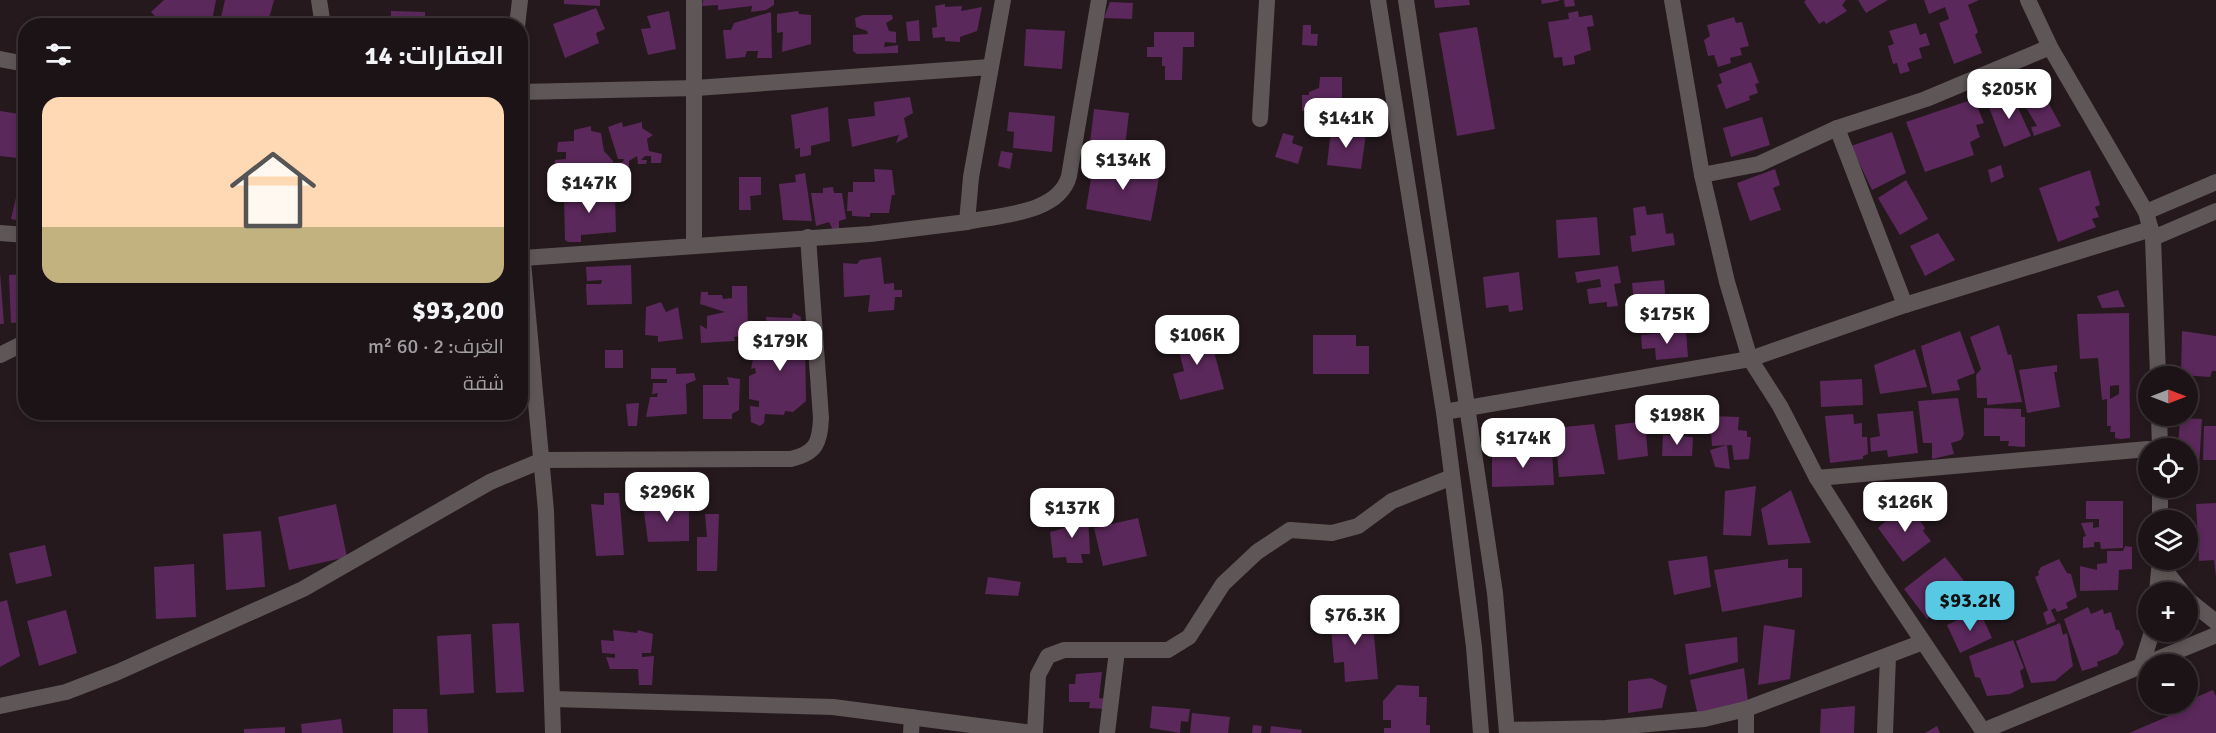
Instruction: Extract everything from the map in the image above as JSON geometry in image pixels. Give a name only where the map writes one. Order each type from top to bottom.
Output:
[{"type":"street","points":[[319,0],[322,18]]},
{"type":"street","points":[[518,18],[520,0]]},
{"type":"street","points":[[694,0],[696,88],[694,245]]},
{"type":"street","points":[[967,222],[971,177],[1003,0]]},
{"type":"street","points":[[528,258],[870,234],[967,222],[1038,207],[1063,192],[1069,176],[1099,0]]},
{"type":"street","points":[[1260,119],[1267,0]]},
{"type":"street","points":[[1378,0],[1444,412],[1474,647],[1481,733]]},
{"type":"street","points":[[1406,0],[1495,593],[1507,731],[1664,724],[1704,719],[1746,709],[1923,642]]},
{"type":"street","points":[[1672,0],[1702,175],[1727,282],[1750,359],[1780,406],[1817,478],[1984,732],[2138,668]]},
{"type":"street","points":[[2028,0],[2050,47],[2146,212],[2152,233],[2158,366]]},
{"type":"street","points":[[1702,175],[1759,164],[1837,128],[1926,99],[2050,47]]},
{"type":"street","points":[[0,59],[18,62]]},
{"type":"street","points":[[528,92],[696,88],[990,67]]},
{"type":"street","points":[[1837,128],[1905,305]]},
{"type":"street","points":[[2146,212],[2216,182]]},
{"type":"street","points":[[1444,412],[1750,359],[1905,305],[2152,233],[2216,211]]},
{"type":"street","points":[[0,233],[18,234]]},
{"type":"street","points":[[0,706],[66,692],[118,672],[303,589],[490,482],[543,460],[791,459],[808,455],[815,446],[820,432],[821,418],[808,237]]},
{"type":"street","points":[[528,308],[543,460],[554,699],[553,733]]},
{"type":"street","points":[[0,355],[18,346]]},
{"type":"street","points":[[1817,478],[2138,449]]},
{"type":"street","points":[[554,699],[736,702],[833,707],[911,725],[1033,733],[1038,675],[1048,656],[1064,650],[1168,650],[1189,637],[1223,584],[1257,552],[1290,530],[1332,533],[1358,526],[1392,501],[1452,477]]},
{"type":"street","points":[[2198,608],[2216,622]]},
{"type":"street","points":[[2171,654],[2216,635]]},
{"type":"street","points":[[1107,733],[1117,651]]},
{"type":"street","points":[[1885,733],[1888,657]]},
{"type":"street","points":[[1746,709],[1746,733]]},
{"type":"building","points":[[164,0],[216,0],[213,18],[157,18],[151,12]]},
{"type":"building","points":[[225,0],[274,0],[269,18],[221,18]]},
{"type":"building","points":[[564,0],[600,0],[600,6],[564,4]]},
{"type":"building","points":[[703,0],[774,0],[774,5],[766,10],[751,12],[752,6],[718,10],[718,5],[702,6]]},
{"type":"building","points":[[1434,0],[1469,0],[1470,5],[1435,8]]},
{"type":"building","points":[[1541,0],[1559,0],[1559,1],[1542,4]]},
{"type":"building","points":[[1564,0],[1574,0],[1575,6],[1565,7]]},
{"type":"building","points":[[1806,0],[1846,0],[1842,5],[1847,11],[1826,24],[1824,21],[1819,24],[1804,2]]},
{"type":"building","points":[[1858,0],[1888,0],[1866,13]]},
{"type":"building","points":[[1924,0],[1979,0],[1968,5],[1978,32],[1975,35],[1982,53],[1954,64],[1939,23],[1949,19],[1945,7],[1929,14]]},
{"type":"building","points":[[1110,2],[1133,3],[1132,19],[1104,18]]},
{"type":"building","points":[[945,4],[945,7],[962,6],[961,11],[982,7],[977,31],[960,37],[960,42],[945,41],[945,37],[933,38],[932,28],[937,27],[935,6]]},
{"type":"building","points":[[596,8],[605,29],[596,33],[599,43],[565,58],[553,24]]},
{"type":"building","points":[[391,11],[425,12],[425,18],[391,18]]},
{"type":"building","points":[[669,11],[676,49],[648,55],[641,29],[651,28],[647,16]]},
{"type":"building","points":[[798,11],[799,14],[811,15],[811,44],[782,52],[783,32],[777,33],[777,14]]},
{"type":"building","points":[[1578,11],[1579,17],[1592,15],[1594,26],[1587,27],[1591,50],[1574,56],[1575,64],[1563,66],[1562,57],[1554,58],[1548,22],[1569,19],[1568,13]]},
{"type":"building","points":[[771,12],[772,58],[757,58],[758,51],[747,51],[745,57],[726,59],[723,30],[731,30],[734,23]]},
{"type":"building","points":[[863,15],[892,15],[893,19],[886,23],[889,31],[896,32],[896,43],[885,42],[884,47],[898,45],[898,53],[857,54],[853,51],[853,35],[868,34],[867,31],[856,27],[855,18]]},
{"type":"building","points":[[1734,17],[1736,23],[1742,22],[1749,46],[1740,48],[1742,55],[1730,58],[1731,63],[1718,67],[1714,55],[1708,56],[1704,40],[1710,36],[1707,25]]},
{"type":"building","points":[[919,20],[920,41],[908,41],[906,22]]},
{"type":"building","points":[[1916,23],[1920,35],[1926,33],[1930,45],[1919,48],[1922,58],[1907,63],[1910,71],[1900,74],[1897,63],[1893,64],[1888,46],[1894,44],[1889,31]]},
{"type":"building","points":[[1303,25],[1311,25],[1311,34],[1318,34],[1317,46],[1302,45]]},
{"type":"building","points":[[1477,27],[1495,129],[1457,136],[1439,33]]},
{"type":"building","points":[[1026,29],[1065,31],[1062,69],[1024,66]]},
{"type":"building","points":[[1154,32],[1194,32],[1194,47],[1183,47],[1182,80],[1165,80],[1165,66],[1162,66],[1162,57],[1147,57],[1147,47],[1154,47]]},
{"type":"building","points":[[1751,62],[1759,83],[1755,84],[1758,93],[1749,96],[1750,100],[1726,109],[1717,85],[1722,83],[1719,74]]},
{"type":"building","points":[[1320,77],[1342,77],[1342,111],[1302,111],[1302,95],[1309,95],[1309,92],[1319,88]]},
{"type":"building","points":[[2033,84],[2036,92],[2042,91],[2061,126],[2034,136],[2031,127],[2037,126],[2021,99],[2025,97],[2021,88]]},
{"type":"building","points":[[2012,95],[2031,136],[2004,147],[1987,102]]},
{"type":"building","points":[[910,97],[913,113],[904,118],[908,137],[896,143],[899,135],[852,147],[848,119],[875,116],[874,102]]},
{"type":"building","points":[[1974,99],[1984,123],[1976,125],[1980,137],[1970,142],[1974,155],[1925,172],[1906,122]]},
{"type":"building","points":[[828,107],[830,141],[811,146],[811,155],[800,157],[800,148],[795,149],[791,115]]},
{"type":"building","points":[[1094,109],[1129,113],[1125,146],[1090,143]]},
{"type":"building","points":[[0,111],[18,114],[18,158],[0,156]]},
{"type":"building","points":[[1009,112],[1055,116],[1052,152],[1013,148],[1014,132],[1007,131]]},
{"type":"building","points":[[1762,117],[1770,145],[1731,157],[1723,128]]},
{"type":"building","points":[[622,122],[623,127],[642,122],[642,128],[653,135],[647,139],[649,151],[662,154],[661,163],[651,163],[651,156],[645,156],[641,160],[647,160],[646,164],[638,164],[637,156],[629,161],[629,172],[617,171],[617,163],[623,162],[624,159],[618,159],[608,127]]},
{"type":"building","points":[[591,126],[591,131],[601,133],[604,151],[613,161],[614,169],[554,175],[555,160],[566,159],[566,152],[557,152],[558,142],[574,141],[574,130]]},
{"type":"building","points":[[1331,130],[1366,134],[1361,169],[1327,165]]},
{"type":"building","points":[[1892,132],[1906,173],[1872,190],[1851,146]]},
{"type":"building","points":[[1283,133],[1294,136],[1292,143],[1303,147],[1298,164],[1275,157]]},
{"type":"building","points":[[1001,151],[1013,153],[1010,169],[998,166]]},
{"type":"building","points":[[1094,160],[1160,173],[1151,221],[1086,209]]},
{"type":"building","points":[[2001,165],[2004,177],[1991,183],[1988,170]]},
{"type":"building","points":[[874,169],[892,170],[895,195],[892,195],[889,213],[870,213],[870,217],[852,216],[852,211],[847,211],[848,192],[853,192],[853,182],[875,182]]},
{"type":"building","points":[[1775,169],[1780,185],[1773,188],[1781,210],[1750,221],[1737,183]]},
{"type":"building","points":[[2090,170],[2100,205],[2095,207],[2099,217],[2092,219],[2096,227],[2058,242],[2039,188]]},
{"type":"building","points":[[805,173],[812,221],[783,220],[779,184],[796,182],[795,175]]},
{"type":"building","points":[[739,177],[761,177],[761,195],[750,196],[751,210],[739,210]]},
{"type":"building","points":[[1906,180],[1928,219],[1900,235],[1878,198]]},
{"type":"building","points":[[586,187],[597,187],[596,195],[615,194],[616,232],[581,235],[581,242],[568,242],[565,240],[564,199],[578,198],[579,194],[566,195],[566,191],[583,191]]},
{"type":"building","points":[[833,187],[834,193],[842,193],[846,219],[839,221],[839,229],[833,230],[829,222],[816,226],[811,193],[823,193],[823,188]]},
{"type":"building","points":[[18,189],[18,220],[11,219]]},
{"type":"building","points":[[1645,206],[1647,215],[1663,213],[1666,234],[1673,233],[1675,245],[1632,252],[1630,236],[1636,235],[1633,208]]},
{"type":"building","points":[[1597,217],[1600,255],[1558,258],[1556,220]]},
{"type":"building","points":[[1938,233],[1955,260],[1925,276],[1910,246]]},
{"type":"building","points":[[881,257],[884,284],[894,283],[894,290],[902,290],[902,297],[895,297],[894,310],[868,312],[870,295],[844,297],[843,263],[857,264],[860,260]]},
{"type":"building","points":[[631,265],[632,304],[587,305],[586,284],[601,284],[602,280],[587,281],[586,267]]},
{"type":"building","points":[[1618,266],[1621,283],[1614,284],[1618,306],[1607,307],[1607,302],[1589,304],[1587,289],[1601,287],[1600,279],[1577,283],[1575,272]]},
{"type":"building","points":[[0,272],[4,324],[0,324]]},
{"type":"building","points":[[1519,272],[1523,310],[1509,312],[1508,305],[1486,308],[1483,277]]},
{"type":"building","points":[[18,274],[18,323],[11,323],[9,275]]},
{"type":"building","points":[[1664,280],[1668,325],[1654,326],[1653,320],[1636,322],[1632,283]]},
{"type":"building","points":[[732,286],[747,286],[748,335],[734,337],[735,341],[701,343],[700,325],[707,329],[707,316],[725,312],[700,304],[701,292],[708,292],[708,295],[722,295],[723,299],[732,298]]},
{"type":"building","points":[[2118,290],[2125,307],[2102,308],[2097,296]]},
{"type":"building","points":[[661,302],[666,312],[678,307],[683,339],[658,342],[658,336],[645,335],[646,307]]},
{"type":"building","points":[[793,313],[801,317],[800,337],[805,337],[806,401],[793,412],[785,411],[784,415],[765,414],[764,423],[760,426],[751,422],[750,406],[759,407],[759,401],[749,399],[749,376],[756,373],[755,368],[751,369],[753,359],[762,359],[764,352],[779,353],[779,357],[791,359],[791,349],[786,346],[772,348],[772,340],[768,340],[766,317],[792,318]]},
{"type":"building","points":[[2129,313],[2130,438],[2115,438],[2115,432],[2110,432],[2111,426],[2107,426],[2107,399],[2102,400],[2098,358],[2080,359],[2077,314]],"holes":[[[2119,385],[2119,394],[2110,399],[2110,386]]]},
{"type":"building","points":[[1999,325],[2008,355],[2011,354],[2022,402],[1987,405],[1987,398],[1977,398],[1976,375],[1981,369],[1970,337]]},
{"type":"building","points":[[1208,329],[1224,389],[1180,400],[1173,374],[1184,371],[1176,338]]},
{"type":"building","points":[[1686,331],[1688,357],[1656,360],[1655,348],[1642,349],[1641,335]]},
{"type":"building","points":[[1960,331],[1975,373],[1957,380],[1960,390],[1932,394],[1921,346]]},
{"type":"building","points":[[2182,331],[2216,336],[2216,371],[2212,371],[2210,377],[2198,376],[2198,366],[2181,366]]},
{"type":"building","points":[[1313,335],[1356,335],[1356,346],[1369,346],[1369,374],[1313,374]]},
{"type":"building","points":[[1915,349],[1927,387],[1880,394],[1874,365]]},
{"type":"building","points":[[605,350],[623,350],[623,368],[605,368]]},
{"type":"building","points":[[2057,365],[2057,372],[2054,372],[2060,407],[2027,413],[2019,370]]},
{"type":"building","points":[[651,368],[676,368],[676,374],[694,373],[696,380],[686,384],[687,414],[646,417],[650,397],[657,397],[658,393],[652,394],[653,383],[667,383],[667,379],[651,379]]},
{"type":"building","points":[[727,377],[740,379],[739,410],[732,414],[732,419],[703,419],[703,385],[729,385]]},
{"type":"building","points":[[1862,379],[1863,405],[1821,407],[1820,381]]},
{"type":"building","points":[[1958,398],[1964,434],[1961,440],[1951,443],[1954,454],[1932,459],[1932,443],[1923,443],[1918,401]]},
{"type":"building","points":[[639,403],[637,426],[628,426],[626,404]]},
{"type":"building","points":[[1984,408],[2021,409],[2021,417],[2025,417],[2025,447],[2008,446],[2009,441],[2000,441],[2000,436],[1984,436]]},
{"type":"building","points":[[1913,411],[1918,453],[1888,457],[1887,450],[1871,452],[1870,438],[1880,436],[1877,414]]},
{"type":"building","points":[[1853,414],[1854,424],[1862,423],[1862,437],[1867,437],[1868,454],[1863,456],[1863,459],[1830,463],[1825,416]]},
{"type":"building","points":[[1710,416],[1739,417],[1738,430],[1747,431],[1747,437],[1751,437],[1749,459],[1734,460],[1732,445],[1712,446]]},
{"type":"building","points":[[2198,419],[2202,419],[2199,467],[2198,438],[2179,438],[2179,426],[2198,426]]},
{"type":"building","points":[[1645,421],[1648,456],[1618,460],[1615,425]]},
{"type":"building","points":[[1594,424],[1605,474],[1559,477],[1555,428]]},
{"type":"building","points":[[2204,426],[2216,426],[2216,460],[2203,460]]},
{"type":"building","points":[[1663,435],[1693,437],[1692,456],[1662,456]]},
{"type":"building","points":[[1727,445],[1730,469],[1715,467],[1710,450]]},
{"type":"building","points":[[1552,450],[1554,485],[1492,487],[1492,452]]},
{"type":"building","points":[[1756,486],[1751,536],[1723,535],[1725,491]]},
{"type":"building","points":[[1791,490],[1811,543],[1768,545],[1761,509]]},
{"type":"building","points":[[604,493],[619,493],[624,555],[596,556],[591,504],[604,505]]},
{"type":"building","points":[[2086,501],[2123,501],[2123,548],[2101,549],[2100,542],[2094,542],[2094,547],[2083,548],[2083,537],[2086,536],[2081,523],[2093,522],[2093,528],[2099,527],[2099,519],[2086,519]]},
{"type":"building","points":[[2216,503],[2216,577],[2214,560],[2199,561],[2196,504]]},
{"type":"building","points":[[336,504],[347,557],[289,570],[278,517]]},
{"type":"building","points":[[689,504],[689,541],[648,542],[643,505]]},
{"type":"building","points":[[1905,504],[1914,518],[1917,516],[1925,528],[1923,531],[1931,541],[1903,562],[1878,528]]},
{"type":"building","points":[[705,514],[719,514],[717,571],[697,571],[697,537],[707,537]]},
{"type":"building","points":[[1069,514],[1070,517],[1088,515],[1090,554],[1081,554],[1083,563],[1067,563],[1066,557],[1053,558],[1050,532],[1064,528],[1059,516]]},
{"type":"building","points":[[1138,518],[1147,556],[1103,566],[1094,528]]},
{"type":"building","points":[[261,531],[265,587],[226,590],[223,534]]},
{"type":"building","points":[[45,545],[52,576],[16,584],[9,553]]},
{"type":"building","points":[[2125,546],[2132,547],[2132,569],[2119,570],[2118,590],[2080,591],[2080,566],[2097,570],[2097,564],[2107,563],[2107,551],[2123,551]]},
{"type":"building","points":[[1707,556],[1711,587],[1674,595],[1668,561]]},
{"type":"building","points":[[1945,557],[1968,586],[1927,619],[1904,589]]},
{"type":"building","points":[[1788,559],[1788,568],[1802,568],[1802,597],[1722,612],[1714,570]]},
{"type":"building","points":[[2059,559],[2067,573],[2071,574],[2077,597],[2066,603],[2068,608],[2057,612],[2055,608],[2051,610],[2056,621],[2047,625],[2043,613],[2048,610],[2035,577],[2039,575],[2041,567]]},
{"type":"building","points":[[194,564],[196,617],[156,619],[154,567]]},
{"type":"building","points":[[988,577],[1021,582],[1018,596],[985,594]]},
{"type":"building","points":[[7,600],[20,656],[0,667],[0,602]]},
{"type":"building","points":[[2088,607],[2091,614],[2103,609],[2104,614],[2111,612],[2116,630],[2119,630],[2124,644],[2117,654],[2097,662],[2098,666],[2082,671],[2064,619]]},
{"type":"building","points":[[66,610],[77,653],[39,666],[27,621]]},
{"type":"building","points":[[1979,610],[1992,638],[1960,653],[1947,625]]},
{"type":"building","points":[[1372,613],[1378,679],[1345,682],[1344,662],[1334,663],[1330,617]]},
{"type":"building","points":[[519,623],[524,692],[496,693],[492,624]]},
{"type":"building","points":[[2060,623],[2063,635],[2067,633],[2073,666],[2055,681],[2031,683],[2016,641]]},
{"type":"building","points":[[1764,625],[1795,630],[1790,679],[1758,685]]},
{"type":"building","points":[[613,630],[637,633],[638,630],[653,634],[651,653],[642,653],[642,657],[654,656],[652,685],[639,685],[638,669],[610,669],[606,657],[615,658],[615,654],[602,653],[601,640],[614,641]]},
{"type":"building","points":[[471,634],[474,693],[440,695],[437,636]]},
{"type":"building","points":[[1737,637],[1738,662],[1689,675],[1685,644]]},
{"type":"building","points":[[2013,640],[2024,668],[2020,671],[2024,687],[2010,694],[1987,696],[1980,678],[1975,677],[1969,656]]},
{"type":"building","points":[[1744,668],[1748,702],[1698,716],[1690,680]]},
{"type":"building","points":[[1102,672],[1099,698],[1107,699],[1106,709],[1089,708],[1090,702],[1069,702],[1069,684],[1075,684],[1076,674]]},
{"type":"building","points":[[1651,678],[1667,686],[1662,708],[1628,713],[1628,681]]},
{"type":"building","points":[[1397,685],[1419,686],[1419,697],[1427,697],[1426,725],[1430,725],[1430,733],[1384,733],[1384,728],[1391,728],[1391,720],[1383,720],[1383,701]]},
{"type":"building","points":[[2213,690],[2216,696],[2216,733],[2129,733],[2174,714],[2198,714],[2198,696]]},
{"type":"building","points":[[1152,706],[1190,709],[1188,722],[1181,721],[1180,733],[1150,728]]},
{"type":"building","points":[[1855,706],[1854,733],[1820,733],[1821,709]]},
{"type":"building","points":[[393,709],[427,709],[428,733],[393,733]]},
{"type":"building","points":[[1192,713],[1230,717],[1228,733],[1190,733]]},
{"type":"building","points":[[341,719],[343,733],[302,733],[301,724]]},
{"type":"building","points":[[1253,725],[1262,726],[1261,733],[1252,733]]},
{"type":"building","points":[[1271,726],[1302,730],[1301,733],[1270,733]]},
{"type":"building","points":[[1937,726],[1940,733],[1925,733]]},
{"type":"building","points":[[285,727],[285,733],[244,733],[244,729]]}]
